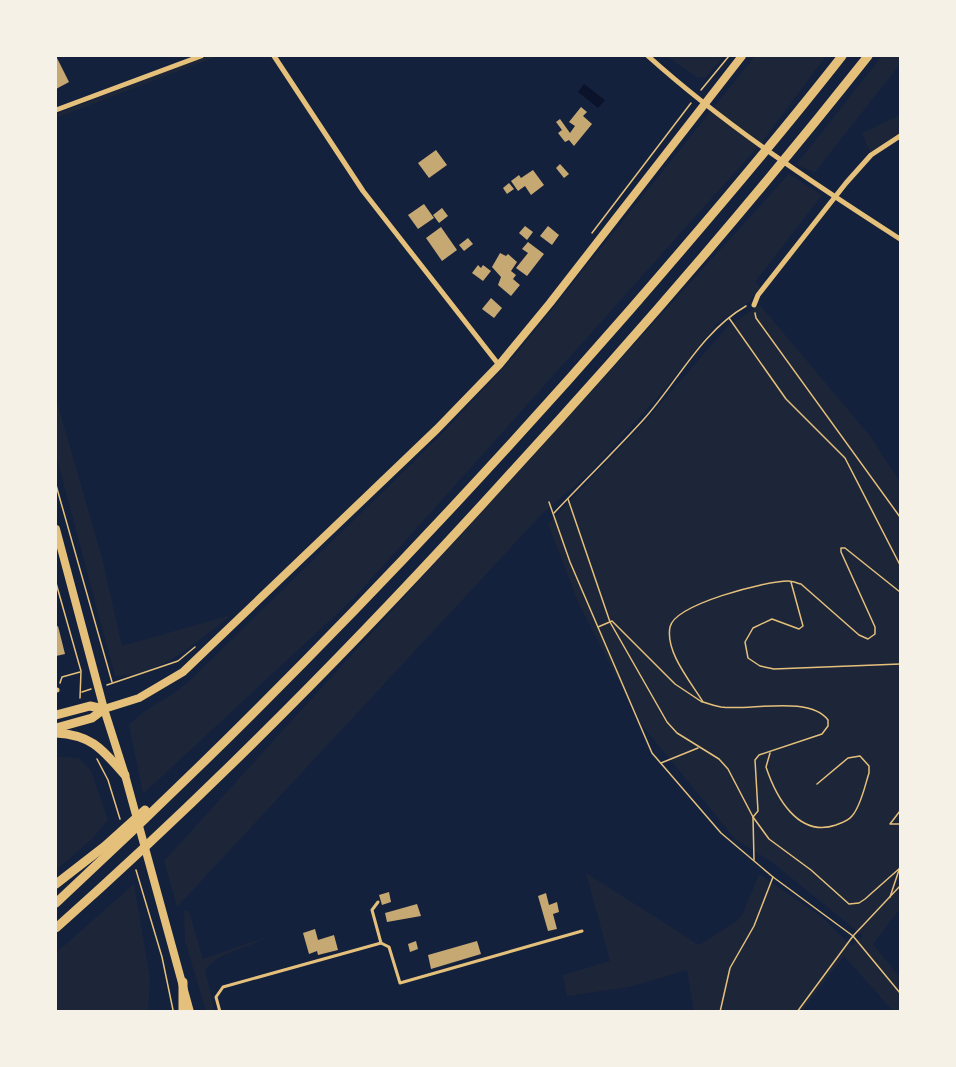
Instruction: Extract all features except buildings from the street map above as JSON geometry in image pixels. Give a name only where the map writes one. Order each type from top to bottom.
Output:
[{"type":"highway","points":[[56,903],[107,850],[242,727],[465,496],[758,163],[842,56]]},
{"type":"highway","points":[[56,928],[178,819],[391,605],[624,350],[773,175],[868,56]]},
{"type":"highway","points":[[56,716],[90,706],[104,709]]},
{"type":"highway","points":[[56,728],[92,718],[104,709]]},
{"type":"highway","points":[[56,733],[88,739],[102,748],[125,775]]},
{"type":"highway","points":[[56,884],[107,850]]},
{"type":"highway","points":[[183,982],[183,1011]]},
{"type":"main road","points":[[104,709],[139,698],[183,672],[437,429],[499,365],[742,56]]},
{"type":"main road","points":[[56,529],[104,709],[125,775],[190,1011]]},
{"type":"street","points":[[56,110],[201,56]]},
{"type":"street","points":[[274,56],[363,191],[499,365]]},
{"type":"street","points":[[648,56],[656,58],[695,98],[835,197],[900,239]]},
{"type":"street","points":[[754,305],[758,295],[871,155],[900,136]]},
{"type":"lane","points":[[378,902],[372,910],[381,943]]},
{"type":"lane","points":[[220,1011],[216,997],[222,987],[381,943],[389,947],[400,982],[582,931]]},
{"type":"path","points":[[591,234],[729,56]]},
{"type":"path","points":[[554,513],[645,418],[707,337],[729,317],[750,304],[754,305],[756,318],[900,517]]},
{"type":"path","points":[[729,317],[786,399],[845,458],[900,565]]},
{"type":"path","points":[[56,485],[113,683]]},
{"type":"path","points":[[568,499],[610,622],[667,722],[698,748],[719,759],[728,770],[753,818],[769,839],[811,870],[849,904],[865,900],[900,867]]},
{"type":"path","points":[[549,502],[570,562],[652,753],[721,833],[773,877],[853,936],[900,993]]},
{"type":"path","points":[[703,702],[676,656],[669,636],[670,624],[678,615],[702,602],[740,590],[791,581],[801,584],[863,638],[873,637],[875,627],[841,548],[845,548],[900,592]]},
{"type":"path","points":[[791,581],[800,604],[803,626],[799,629],[793,628],[772,619],[753,628],[745,642],[748,658],[760,666],[774,669],[900,664]]},
{"type":"path","points":[[56,582],[81,671],[82,692],[178,661],[202,641]]},
{"type":"path","points":[[598,627],[610,622]]},
{"type":"path","points":[[610,622],[675,684],[703,702],[721,707],[791,706],[814,709],[828,720],[828,726],[822,734],[759,755],[755,760],[758,811],[753,818],[754,860]]},
{"type":"path","points":[[56,690],[62,677],[81,671]]},
{"type":"path","points":[[661,763],[698,748]]},
{"type":"path","points":[[771,752],[765,767],[781,800],[804,824],[822,828],[844,822],[853,816],[869,772],[869,766],[860,756],[848,758],[817,784]]},
{"type":"path","points":[[900,811],[890,824],[900,824]]},
{"type":"path","points":[[890,898],[900,867]]},
{"type":"path","points":[[720,1011],[730,968],[754,926],[773,877]]},
{"type":"path","points":[[796,1011],[853,936],[900,886]]},
{"type":"shaded area","points":[[207,56],[218,56],[56,118],[56,114]]},
{"type":"shaded area","points":[[666,56],[724,56],[705,78],[697,77]]},
{"type":"shaded area","points":[[755,56],[826,56],[762,142],[355,597],[143,794],[129,725],[142,713],[186,684],[440,436],[517,353]]},
{"type":"shaded area","points":[[882,56],[900,56],[900,64],[815,172],[796,165]]},
{"type":"shaded area","points":[[584,84],[605,100],[598,108],[578,92]]},
{"type":"shaded area","points":[[900,115],[900,139],[872,156],[862,133]]},
{"type":"shaded area","points":[[789,174],[822,195],[755,282],[760,287],[749,302],[717,323],[663,391],[591,472],[542,514],[177,907],[164,861]]},
{"type":"shaded area","points":[[760,305],[871,437],[900,482],[900,909],[873,944],[900,978],[900,1011],[893,1011],[844,956],[802,1011],[694,1011],[687,970],[629,987],[567,996],[563,975],[610,961],[586,873],[699,945],[737,921],[743,913],[759,874],[822,917],[851,946],[863,936],[773,863],[735,839],[641,724],[579,604],[548,524],[643,424],[728,326]]},
{"type":"shaded area","points":[[56,399],[102,558],[122,646],[231,615],[177,656],[147,671],[115,676],[56,455]]},
{"type":"shaded area","points":[[56,757],[79,758],[91,771],[108,820],[92,839],[56,870]]},
{"type":"shaded area","points":[[134,884],[150,978],[148,1011],[56,1011],[56,953]]},
{"type":"shaded area","points":[[184,910],[189,911],[203,959],[267,937],[224,955],[205,971],[215,1011],[206,1011],[185,941]]}]
